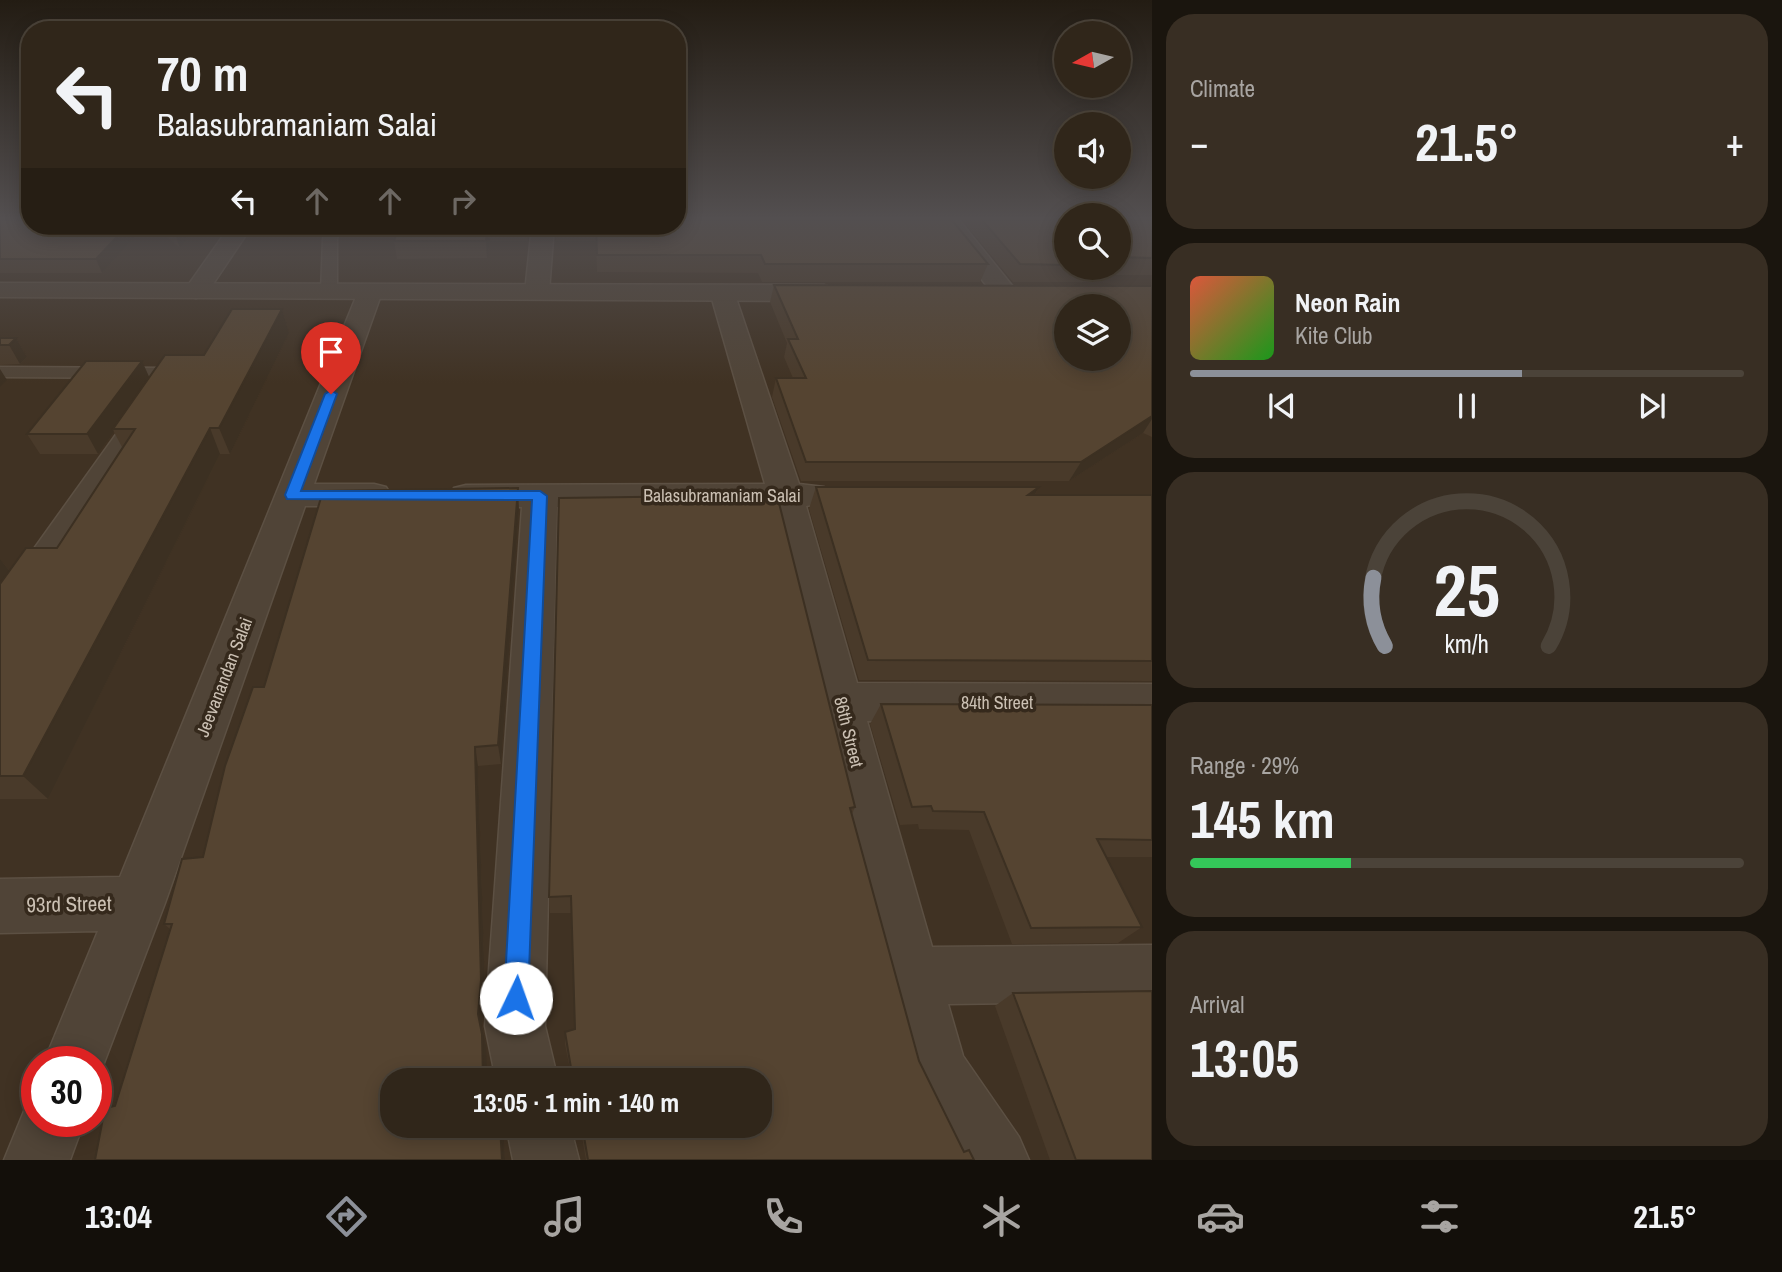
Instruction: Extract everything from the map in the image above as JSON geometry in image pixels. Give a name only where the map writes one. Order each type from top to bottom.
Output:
[{"type":"street","points":[[196,291],[208,274]]},
{"type":"street","points":[[537,292],[538,274]]},
{"type":"street","points":[[990,274],[1005,293]]},
{"type":"street","points":[[0,290],[846,293]]},
{"type":"street","name":"Jeevanandan Salai","points":[[81,1046],[292,495],[349,292]]},
{"type":"street","name":"86th Street","points":[[722,292],[786,495],[936,1071],[996,1160]]},
{"type":"street","points":[[979,293],[1032,293]]},
{"type":"street","name":"Balasubramaniam Salai","points":[[292,495],[841,495]]},
{"type":"street","points":[[524,1068],[514,1026],[540,496]]},
{"type":"street","name":"84th Street","points":[[842,702],[1152,703]]},
{"type":"street","name":"93rd Street","points":[[0,906],[138,903]]},
{"type":"street","points":[[911,976],[1152,973]]},
{"type":"street","points":[[37,1160],[46,1137]]},
{"type":"street","points":[[541,1138],[546,1160]]},
{"type":"lane","points":[[343,274],[349,292]]},
{"type":"lane","points":[[0,372],[169,373],[0,617]]},
{"type":"building","points":[[774,285],[1152,286],[1152,416],[1081,462],[806,462],[776,378],[806,378],[788,339],[798,339]]},
{"type":"building","points":[[232,309],[282,309],[219,428],[210,428],[23,776],[0,776],[0,584],[26,548],[57,548],[135,429],[113,429],[165,355],[204,355]]},
{"type":"building","points":[[0,338],[16,338],[9,345],[0,345]]},
{"type":"building","points":[[86,361],[142,361],[87,434],[27,434]]},
{"type":"building","points":[[816,487],[1039,487],[1028,495],[1152,495],[1152,661],[868,660]]},
{"type":"building","points":[[518,488],[498,745],[475,747],[481,980],[478,1014],[482,1034],[483,1068],[380,1068],[380,1138],[501,1138],[502,1160],[95,1160],[99,1137],[112,1137],[112,1107],[115,1106],[172,924],[164,924],[182,859],[203,857],[225,766],[253,687],[264,687],[323,491]]},
{"type":"building","points":[[777,495],[855,807],[850,808],[919,1061],[964,1152],[969,1150],[974,1160],[588,1160],[584,1138],[772,1138],[772,1068],[571,1068],[565,1032],[575,1029],[571,896],[549,897],[559,498]]},
{"type":"building","points":[[881,704],[1152,705],[1152,840],[1097,839],[1142,927],[1031,928],[984,812],[933,811],[931,806],[912,807]]},
{"type":"building","points":[[1152,991],[1152,1160],[1076,1160],[1013,993]]},
{"type":"route","points":[[331,394],[292,495],[540,496],[516,998]]}]
